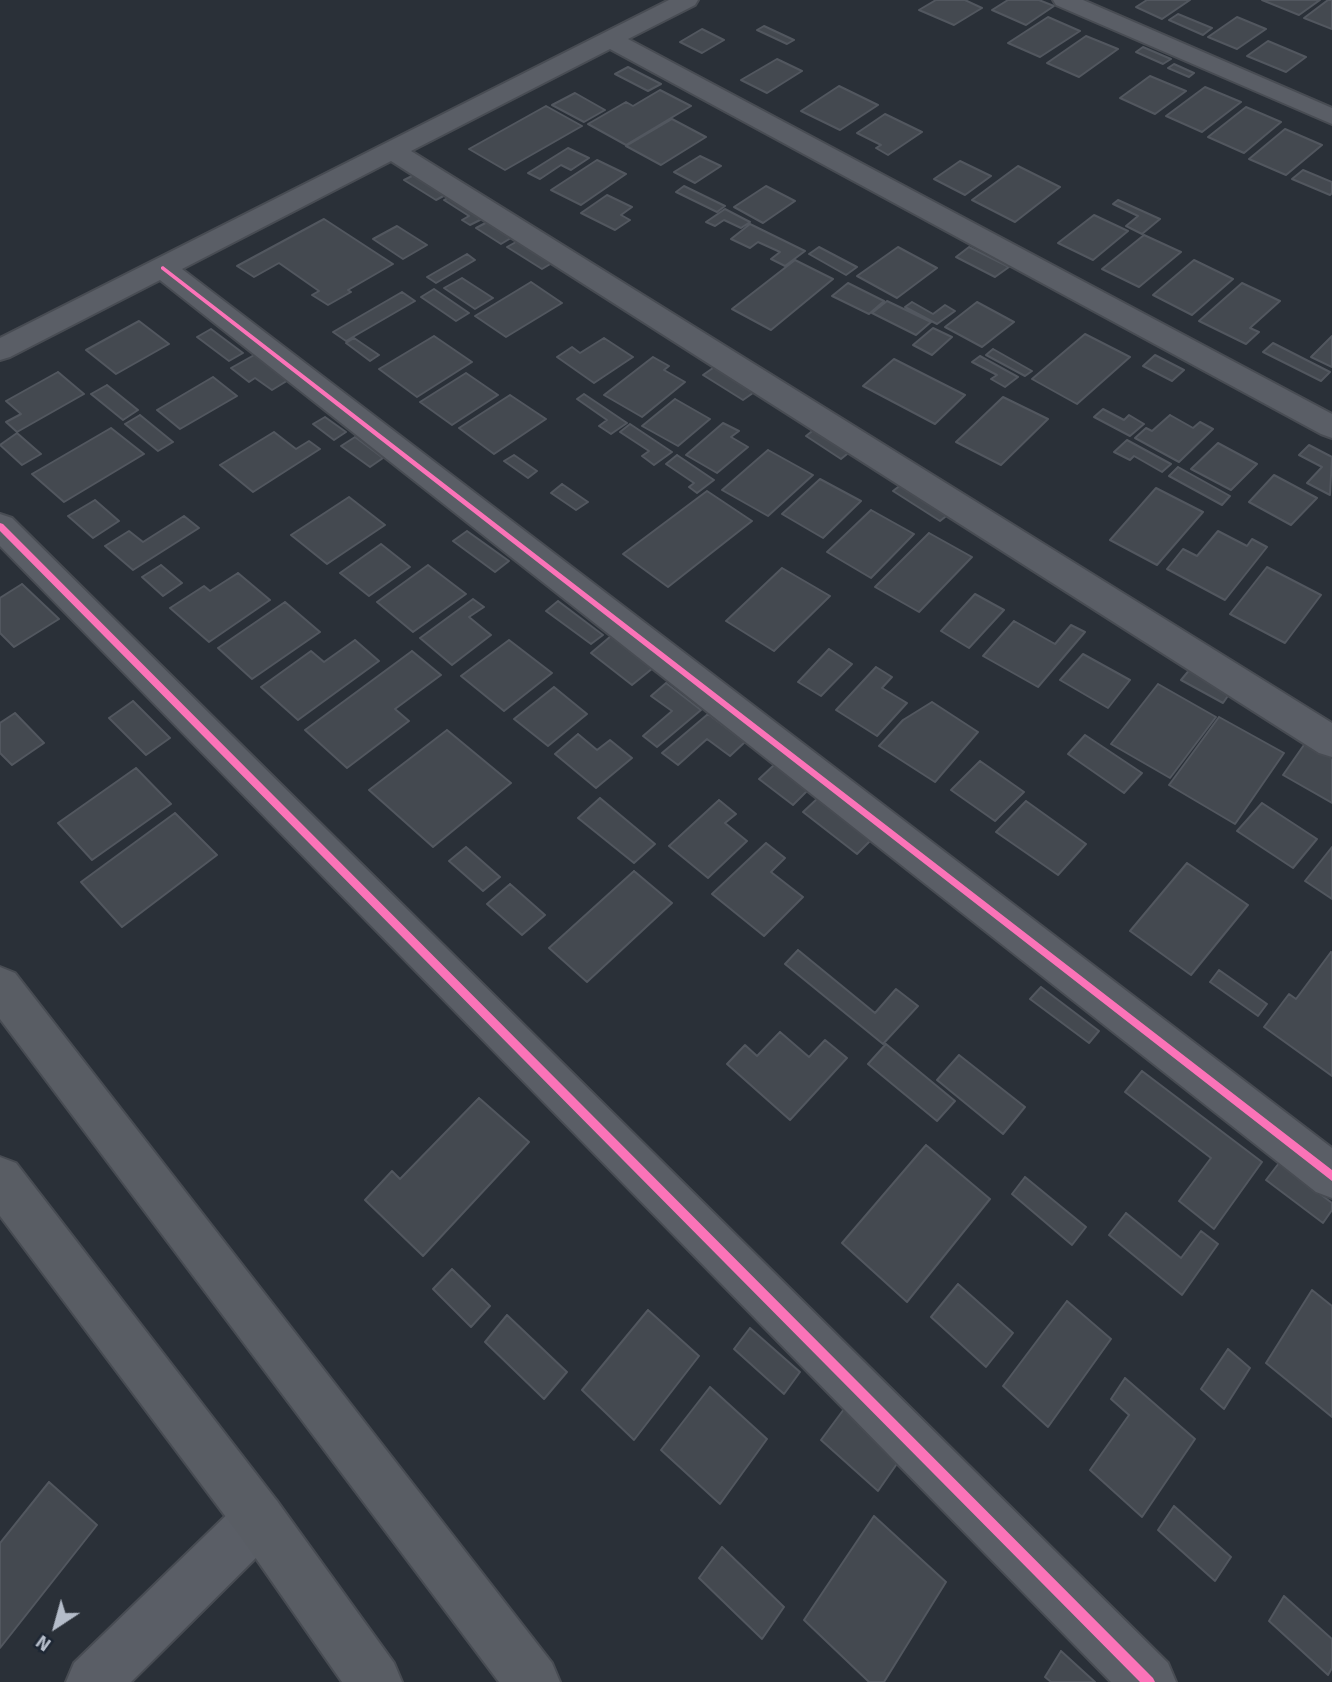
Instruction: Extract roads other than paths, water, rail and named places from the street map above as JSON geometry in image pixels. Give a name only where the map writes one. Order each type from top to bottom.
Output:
[{"type":"street","points":[[0,350],[687,0]]},
{"type":"street","points":[[1064,0],[1332,117]]},
{"type":"street","points":[[610,39],[1332,427]]},
{"type":"street","points":[[393,151],[1332,742]]},
{"type":"street","points":[[163,268],[1332,1176]]},
{"type":"street","points":[[0,526],[1149,1682]]},
{"type":"street","points":[[0,986],[533,1682]]},
{"type":"street","points":[[0,1179],[259,1518],[375,1682]]},
{"type":"street","points":[[93,1682],[259,1518]]}]
